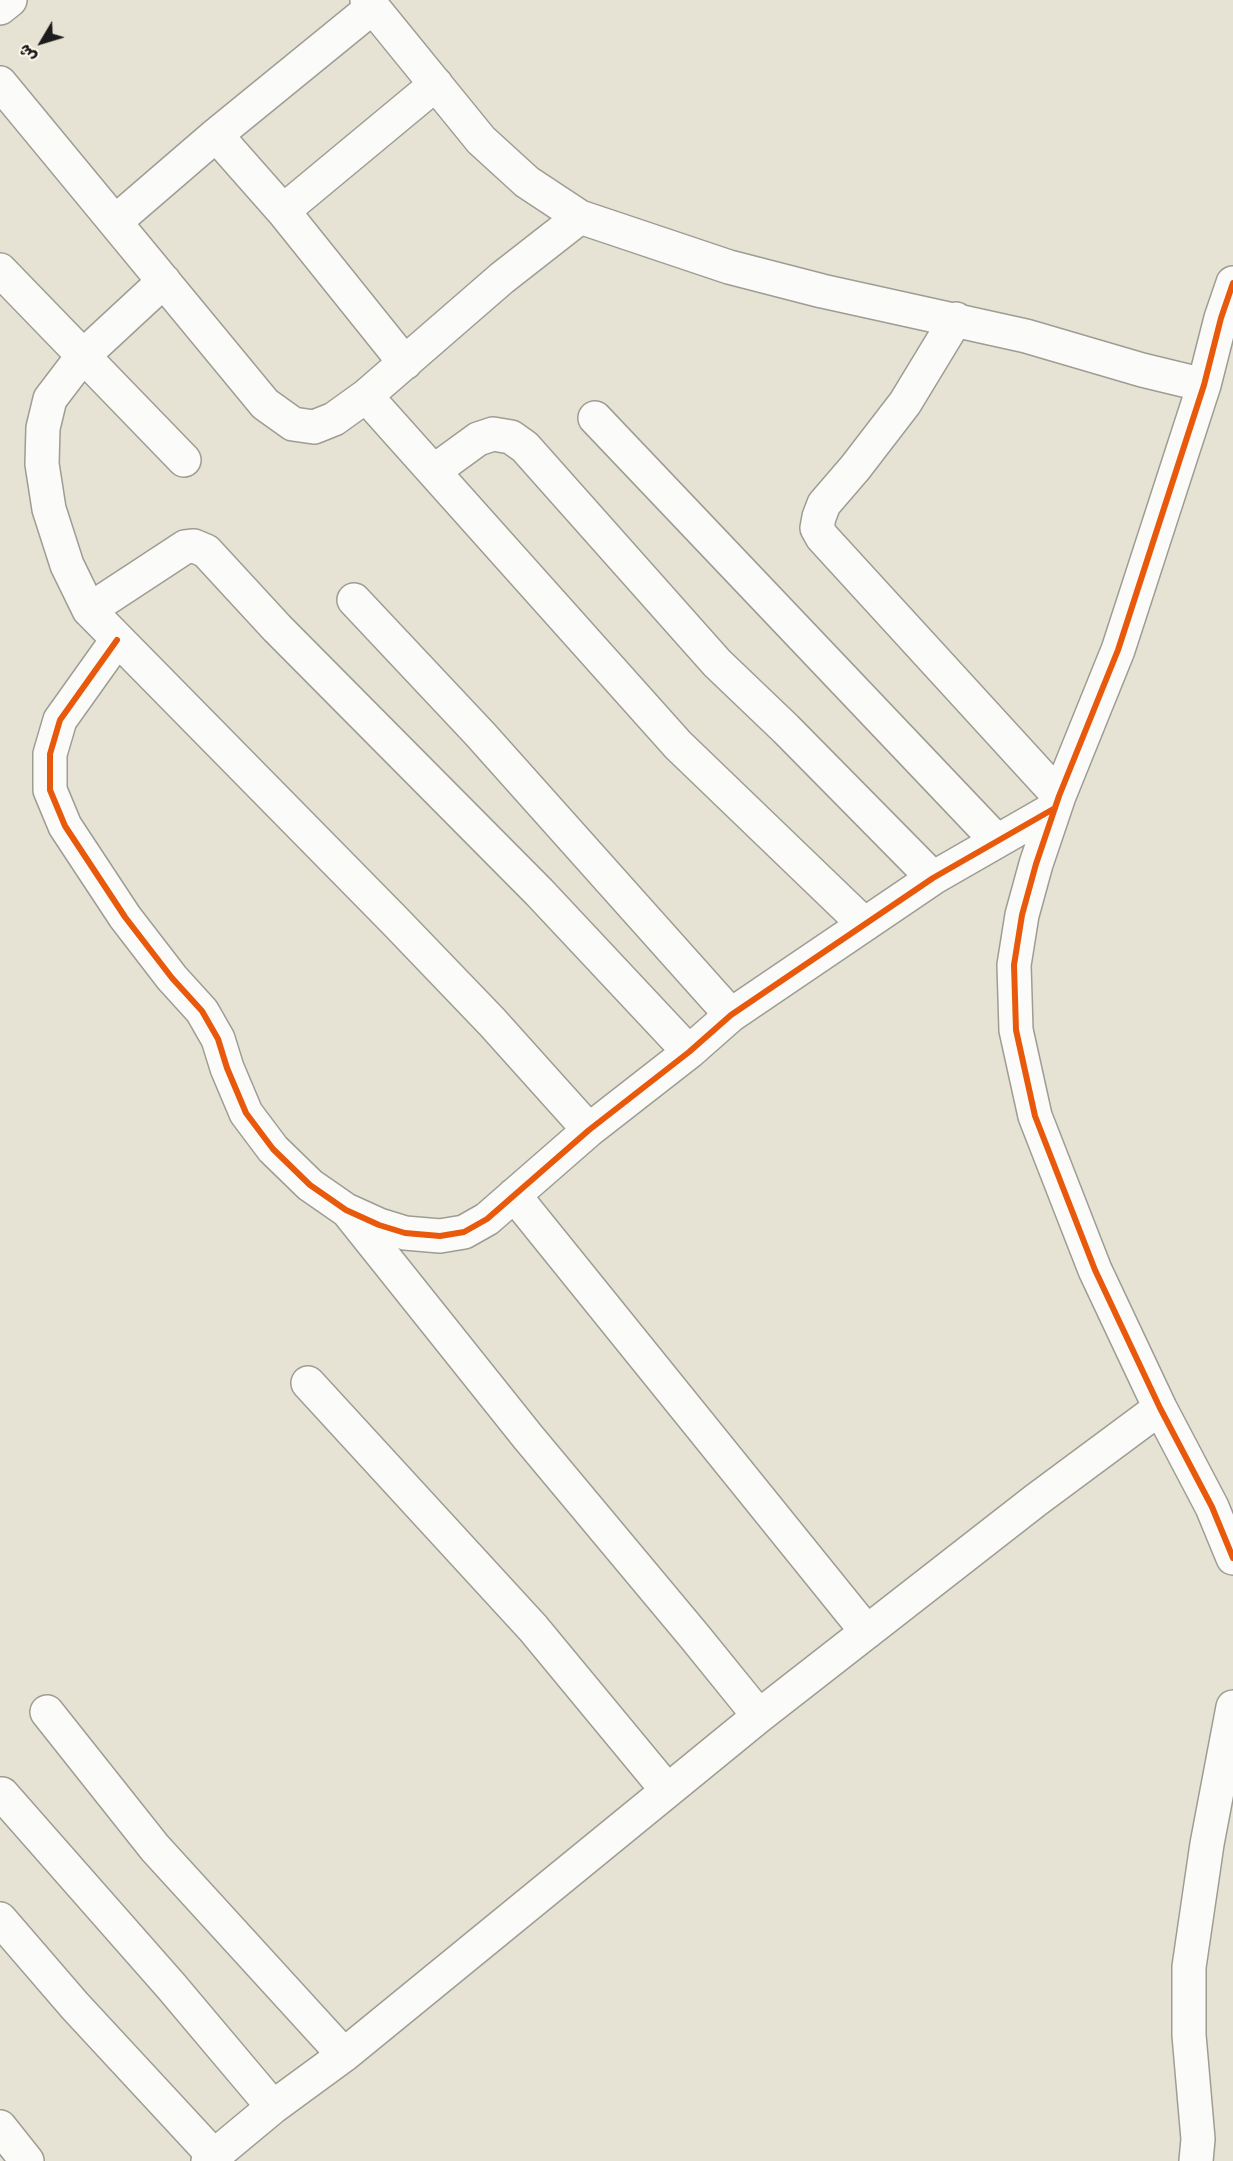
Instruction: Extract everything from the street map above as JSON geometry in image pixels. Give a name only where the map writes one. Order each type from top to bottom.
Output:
[{"type":"street","points":[[0,8],[10,0]]},
{"type":"street","points":[[115,222],[370,4],[481,140],[527,182],[580,217],[729,267],[822,291],[1026,336],[1142,370],[1204,385]]},
{"type":"street","points":[[0,83],[265,404],[293,424],[314,427],[334,419],[366,396],[502,278],[580,217]]},
{"type":"street","points":[[283,211],[436,84]]},
{"type":"street","points":[[216,135],[283,211],[405,363]]},
{"type":"street","points":[[0,270],[184,460]]},
{"type":"street","points":[[164,281],[82,357],[50,399],[43,428],[42,464],[49,509],[67,566],[89,610],[492,1022],[589,1130]]},
{"type":"street","points":[[1233,283],[1221,318],[1204,385],[1119,650],[1057,802],[1036,864],[1014,965],[1016,1030],[1035,1116],[1095,1270],[1160,1408],[1212,1507],[1233,1558]]},
{"type":"street","points":[[956,319],[905,404],[824,504],[817,528],[837,555],[1057,802]]},
{"type":"street","points":[[366,396],[678,745],[864,924]]},
{"type":"street","points":[[595,418],[998,841]]},
{"type":"street","points":[[434,471],[478,439],[493,434],[511,437],[525,447],[717,663],[786,729],[933,878]]},
{"type":"street","points":[[89,610],[185,547],[194,546],[206,551],[277,628],[538,892],[689,1052]]},
{"type":"street","points":[[354,600],[480,734],[731,1015]]},
{"type":"street","points":[[117,640],[60,720],[50,754],[50,790],[66,826],[125,917],[172,978],[202,1011],[218,1038],[227,1068],[246,1113],[273,1149],[310,1185],[346,1210],[379,1225],[405,1233],[440,1236],[464,1232],[487,1220],[589,1130],[689,1052],[731,1015],[933,878],[998,841],[1057,802]]},
{"type":"street","points":[[514,1195],[867,1632]]},
{"type":"street","points":[[346,1210],[514,1420],[759,1716]]},
{"type":"street","points":[[308,1383],[533,1628],[667,1790]]},
{"type":"street","points":[[0,1919],[211,2158],[273,2107],[344,2055],[759,1716],[1036,1500],[1160,1408]]},
{"type":"street","points":[[1196,2161],[1198,2139],[1189,2035],[1189,1967],[1207,1844],[1233,1707]]},
{"type":"street","points":[[47,1712],[155,1848],[344,2055]]},
{"type":"street","points":[[2,1794],[273,2107]]},
{"type":"street","points":[[0,2127],[27,2161]]},
{"type":"cycle path","points":[[1233,283],[1221,318],[1204,385],[1118,650],[1059,796],[1036,864],[1022,915],[1014,965],[1016,1030],[1035,1116],[1095,1270],[1160,1408],[1212,1507],[1233,1558]]},
{"type":"cycle path","points":[[117,640],[60,720],[50,754],[50,790],[65,826],[125,917],[172,978],[202,1011],[218,1039],[227,1068],[246,1113],[273,1149],[310,1185],[346,1210],[379,1225],[405,1233],[440,1236],[464,1232],[487,1219],[589,1130],[689,1052],[731,1015],[933,878],[1055,808]]}]
